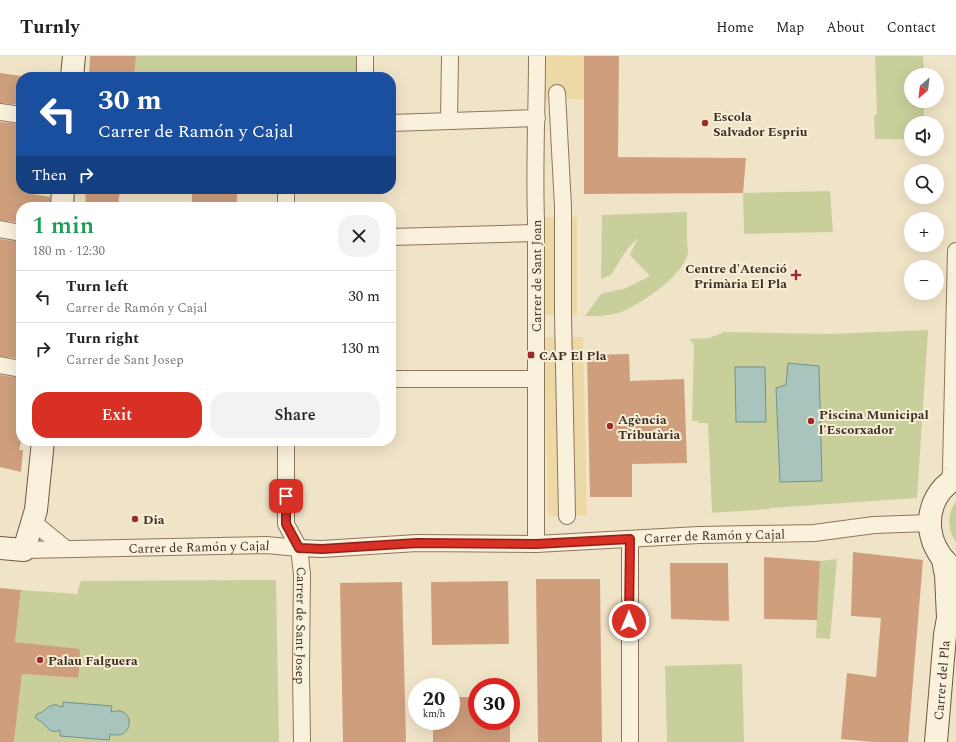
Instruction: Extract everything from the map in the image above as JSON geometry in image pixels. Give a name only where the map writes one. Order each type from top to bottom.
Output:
[{"type":"main road","points":[[72,72],[74,56]]},
{"type":"main road","points":[[24,550],[36,510],[43,446]]},
{"type":"main road","points":[[930,523],[932,507],[936,498],[942,489],[953,480]]},
{"type":"main road","name":"Carrer del Pla","points":[[930,523],[934,545],[950,565],[946,575],[952,611],[944,635],[936,742]]},
{"type":"main road","name":"Carrer de Ramón y Cajal","points":[[0,548],[24,550]]},
{"type":"street","points":[[365,56],[365,72]]},
{"type":"street","points":[[449,120],[450,56]]},
{"type":"street","name":"Carrer de Sant Joan","points":[[536,544],[535,190],[537,56]]},
{"type":"street","name":"Carrer de Sant Joan","points":[[557,93],[563,207],[566,516]]},
{"type":"street","points":[[0,112],[16,114]]},
{"type":"street","points":[[396,123],[536,118]]},
{"type":"street","points":[[0,229],[16,232]]},
{"type":"street","points":[[396,237],[535,233]]},
{"type":"street","points":[[953,480],[951,469],[956,251]]},
{"type":"street","points":[[0,365],[16,368]]},
{"type":"street","points":[[396,379],[536,379]]},
{"type":"street","name":"Carrer de Sant Josep","points":[[286,446],[286,524],[299,548],[302,574],[302,742]]},
{"type":"street","points":[[33,522],[66,549]]},
{"type":"street","name":"Carrer de Ramón y Cajal","points":[[24,550],[266,545],[322,549],[417,543],[536,544],[699,535],[814,533],[874,525],[930,523]]},
{"type":"street","points":[[630,539],[630,742]]},
{"type":"green space","points":[[136,56],[358,56],[357,72],[134,72]]},
{"type":"green space","points":[[875,56],[923,56],[924,68],[904,68],[904,108],[924,108],[924,116],[904,116],[904,139],[875,139],[874,115],[877,115]]},
{"type":"green space","points":[[830,191],[833,232],[744,234],[743,193]]},
{"type":"green space","points":[[687,212],[688,252],[685,261],[670,280],[637,304],[618,313],[610,315],[585,316],[601,294],[626,288],[650,276],[630,255],[638,238],[627,249],[611,275],[601,279],[602,215]]},
{"type":"green space","name":"Piscina Municipal l'Escorxador","points":[[928,330],[917,498],[710,513],[712,512],[708,423],[698,423],[698,421],[692,421],[694,344],[689,339],[709,338],[725,332],[829,334]]},
{"type":"green space","points":[[956,501],[956,543],[951,532],[949,522],[951,511]]},
{"type":"green space","points":[[837,559],[830,639],[816,638],[820,561]]},
{"type":"green space","points":[[276,580],[279,742],[14,742],[22,674],[77,678],[79,671],[80,650],[15,642],[21,590],[78,594],[81,581]]},
{"type":"green space","points":[[742,664],[744,742],[667,742],[665,666]]},
{"type":"sand","points":[[537,56],[584,56],[584,99],[537,98]]},
{"type":"sand","points":[[544,217],[577,217],[577,315],[544,315]]},
{"type":"sand","points":[[544,337],[583,337],[587,515],[548,516]]},
{"type":"water","points":[[788,363],[819,366],[822,481],[780,482],[776,388],[786,385]]},
{"type":"water","points":[[735,367],[765,367],[766,422],[736,422]]},
{"type":"water","points":[[63,702],[112,706],[111,712],[119,711],[125,713],[129,723],[128,728],[124,733],[118,735],[110,734],[109,740],[60,736],[60,730],[50,730],[35,717],[37,714],[53,705],[63,707]]},
{"type":"building","points":[[90,56],[136,56],[134,72],[89,72]]},
{"type":"building","points":[[584,56],[619,56],[618,157],[746,158],[743,193],[584,194]]},
{"type":"building","points":[[0,73],[16,75],[16,105],[0,103]]},
{"type":"building","points":[[0,122],[16,124],[16,194],[31,194],[50,197],[50,202],[16,202],[16,222],[0,220]]},
{"type":"building","points":[[86,194],[119,194],[119,202],[85,202]]},
{"type":"building","points":[[192,194],[237,194],[237,202],[192,202]]},
{"type":"building","points":[[0,239],[16,241],[16,358],[0,356]]},
{"type":"building","points":[[629,354],[630,381],[684,379],[687,463],[632,464],[632,497],[590,497],[587,355]]},
{"type":"building","points":[[0,375],[16,377],[16,446],[20,446],[19,450],[23,450],[21,472],[0,467]]},
{"type":"building","points":[[853,552],[923,560],[908,742],[874,742],[841,739],[847,673],[876,677],[881,618],[851,616]]},
{"type":"building","points":[[764,557],[820,561],[817,620],[764,619]]},
{"type":"building","points":[[670,563],[728,563],[729,621],[671,619]]},
{"type":"building","points":[[536,579],[600,579],[602,742],[538,742]]},
{"type":"building","points":[[508,581],[509,644],[432,645],[431,582]]},
{"type":"building","points":[[402,582],[406,742],[343,742],[340,583]]},
{"type":"building","name":"Palau Falguera","points":[[0,588],[21,590],[15,642],[80,649],[78,678],[22,674],[14,742],[0,742]]},
{"type":"building","points":[[460,697],[468,697],[468,730],[510,730],[510,742],[433,742],[433,730],[460,730]]},
{"type":"place","name":"Escola Salvador Espriu","points":[[705,123]]},
{"type":"place","name":"Centre d'Atenció Primària El Pla","points":[[796,275]]},
{"type":"place","name":"CAP El Pla","points":[[531,355]]},
{"type":"place","name":"Piscina Municipal l'Escorxador","points":[[811,421]]},
{"type":"place","name":"Agència Tributària","points":[[610,426]]},
{"type":"place","name":"Dia","points":[[135,519]]},
{"type":"place","name":"Palau Falguera","points":[[40,660]]},
{"type":"route","points":[[286,496],[286,524],[299,548],[322,549],[417,543],[536,544],[630,539],[629,621]]}]
